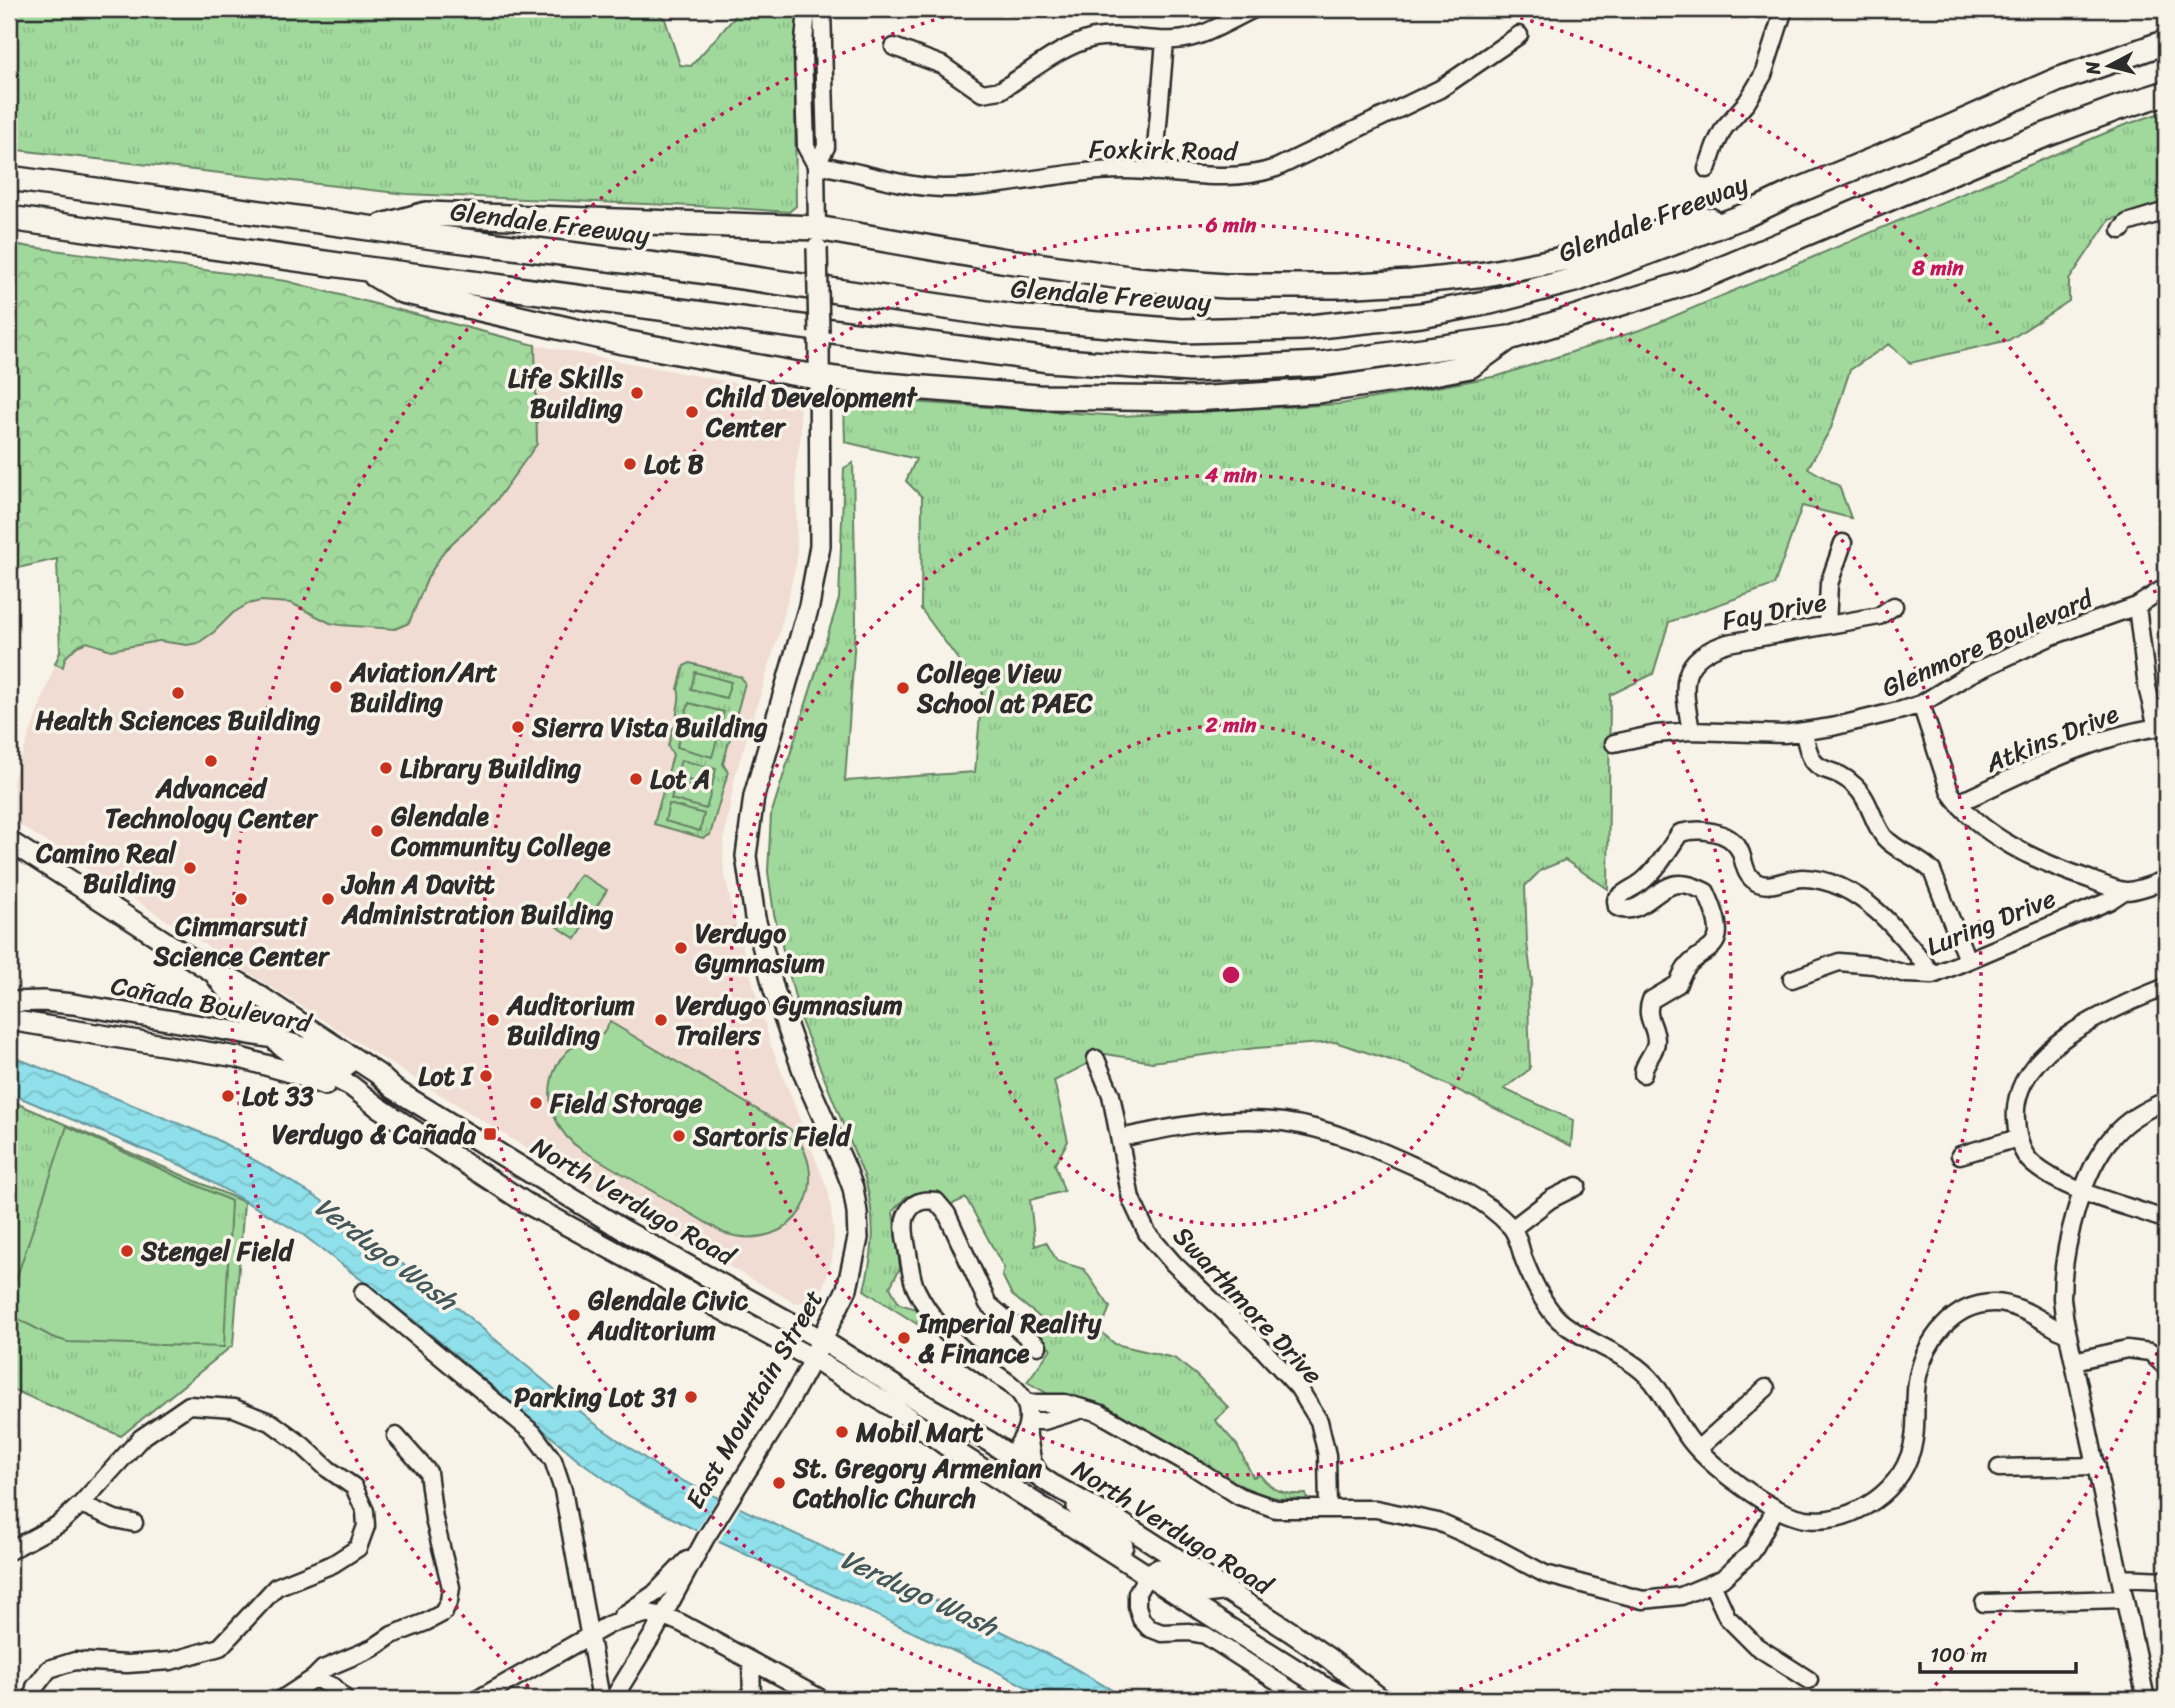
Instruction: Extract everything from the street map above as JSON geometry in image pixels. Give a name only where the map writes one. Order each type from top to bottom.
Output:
[{"type":"highway","name":"Glendale Freeway","points":[[9,178],[680,268],[1014,317],[1181,331],[1301,328],[1421,315],[1490,302],[1578,279],[1744,216],[2057,80],[2166,42]]},
{"type":"highway","points":[[9,218],[366,269],[1049,360],[1190,370],[1321,364],[1509,338],[1693,281],[2000,152],[2166,93]]},
{"type":"highway","points":[[375,229],[426,214],[817,238],[1136,278],[1225,286],[1338,286],[1486,274],[1583,256],[1686,223],[1744,216]]},
{"type":"highway","points":[[366,269],[402,290],[624,342],[1038,397],[1194,399],[1317,391],[1407,379],[1470,366],[1509,338]]},
{"type":"main road","name":"East Mountain Street","points":[[813,1359],[847,1289],[858,1238],[857,1212],[853,1188],[806,1079],[774,990],[755,918],[746,856],[754,796],[809,606],[820,546],[817,238]]},
{"type":"main road","name":"North Verdugo Road","points":[[9,841],[214,973],[273,1038],[295,1057],[351,1086],[378,1107],[526,1203],[813,1359],[896,1409],[1067,1523],[1322,1686],[1350,1699]]},
{"type":"main road","name":"North Verdugo Road","points":[[214,973],[223,974],[240,983],[378,1074],[394,1089],[622,1229],[822,1339],[1007,1461],[1120,1522],[1327,1657],[1381,1699]]},
{"type":"main road","name":"Cañada Boulevard","points":[[9,1002],[73,1004],[273,1038],[313,1050],[376,1084],[394,1089]]},
{"type":"main road","points":[[73,1004],[83,1017],[122,1027],[127,1034],[177,1028],[188,1023]]},
{"type":"main road","name":"Cañada Boulevard","points":[[9,1020],[127,1034],[254,1061],[303,1076],[348,1097],[378,1107]]},
{"type":"main road","points":[[526,1203],[542,1179]]},
{"type":"main road","points":[[1027,1427],[1031,1462],[1044,1479],[1144,1561],[1148,1574],[1159,1569],[1168,1570],[1205,1593],[1228,1590]]},
{"type":"main road","points":[[935,1437],[947,1434],[1007,1461],[1056,1505],[1067,1523]]},
{"type":"main road","points":[[1322,1686],[1338,1699]]},
{"type":"street","points":[[807,9],[803,52],[806,147],[816,165],[817,238]]},
{"type":"street","points":[[816,165],[826,147],[822,9]]},
{"type":"street","points":[[894,47],[932,60],[982,93],[995,93],[1084,41],[1103,37],[1164,41],[1195,36],[1254,9]]},
{"type":"street","points":[[1707,169],[1724,128],[1746,102],[1763,75],[1784,9]]},
{"type":"street","name":"Foxkirk Road","points":[[816,165],[836,167],[893,182],[940,188],[992,185],[1086,172],[1154,172],[1238,177],[1258,174],[1276,168],[1440,89],[1519,35]]},
{"type":"street","points":[[1154,172],[1164,41]]},
{"type":"street","points":[[2121,230],[2127,223],[2166,211]]},
{"type":"street","points":[[1827,625],[1829,584],[1843,544]]},
{"type":"street","name":"Glenmore Boulevard","points":[[1614,743],[1656,734],[1691,731],[1784,734],[1874,718],[1921,704],[1970,674],[2052,636],[2137,606],[2166,587]]},
{"type":"street","name":"Fay Drive","points":[[1691,731],[1685,686],[1695,660],[1707,649],[1879,616],[1894,606]]},
{"type":"street","points":[[2137,606],[2147,687],[2162,726]]},
{"type":"street","points":[[1921,704],[1950,792],[1980,824],[2056,868],[2124,891]]},
{"type":"street","name":"Atkins Drive","points":[[1958,803],[2077,751],[2140,729],[2162,726]]},
{"type":"street","points":[[1804,732],[1809,757],[1815,765],[1853,783],[1863,794],[1884,836],[1895,847],[1922,860],[1932,871],[1967,960]]},
{"type":"street","points":[[1643,1074],[1643,1068],[1656,1041],[1648,1009],[1651,1000],[1678,984],[1681,972],[1717,942],[1719,931],[1716,912],[1706,892],[1691,885],[1674,885],[1632,910],[1624,911],[1618,907],[1616,900],[1624,891],[1643,881],[1680,833],[1691,830],[1712,831],[1731,841],[1739,849],[1744,867],[1753,881],[1765,885],[1800,878],[1817,879],[1867,903],[1900,932],[1933,975]]},
{"type":"street","name":"Luring Drive","points":[[1792,979],[1839,962],[1874,964],[1906,974],[1933,975],[2109,901],[2124,891],[2166,879]]},
{"type":"street","points":[[2166,986],[2128,1002],[2067,1034],[2046,1052],[2027,1079],[2018,1096],[2015,1111],[2018,1138],[2031,1162],[2060,1181],[2083,1191],[2166,1220]]},
{"type":"street","name":"Swarthmore Drive","points":[[1096,1059],[1111,1096],[1131,1199],[1147,1233],[1174,1264],[1258,1344],[1298,1387],[1319,1421],[1327,1455],[1328,1508]]},
{"type":"street","points":[[2146,1699],[2062,1298],[2069,1243],[2083,1191],[2100,1151],[2113,1135],[2134,1117],[2166,1101]]},
{"type":"street","points":[[1120,1138],[1185,1125],[1229,1121],[1282,1122],[1328,1132],[1361,1143],[1438,1177],[1489,1207],[1513,1228],[1524,1261],[1540,1295],[1557,1318],[1576,1332],[1639,1366],[1656,1386],[1692,1442],[1728,1475],[1776,1508],[1797,1518],[1826,1520],[1851,1513],[1873,1503],[1895,1482],[1909,1458],[1916,1427],[1917,1378],[1929,1343],[1949,1319],[1971,1307],[1994,1303],[2018,1309],[2068,1335]]},
{"type":"street","points":[[1960,1155],[2018,1138]]},
{"type":"street","points":[[1513,1228],[1551,1199],[1577,1186]]},
{"type":"street","points":[[1007,1461],[1027,1427],[1025,1403],[1011,1385],[979,1363],[945,1331],[916,1289],[904,1223],[912,1206],[923,1199],[936,1201],[947,1213],[988,1304],[1038,1346]]},
{"type":"street","points":[[363,1292],[533,1433],[553,1460],[563,1490],[601,1699]]},
{"type":"street","points":[[2074,1361],[2127,1349],[2150,1352],[2166,1367]]},
{"type":"street","name":"East Mountain Street","points":[[613,1699],[664,1616],[705,1539],[782,1416],[813,1359]]},
{"type":"street","points":[[1699,1448],[1766,1388]]},
{"type":"street","points":[[1025,1403],[1065,1403],[1099,1413],[1239,1496],[1276,1509],[1377,1509],[1438,1522],[1545,1574],[1643,1600],[1681,1596],[1722,1579],[1752,1552],[1776,1508]]},
{"type":"street","points":[[9,1551],[59,1524],[81,1504],[141,1438],[189,1405],[234,1408],[272,1423],[354,1487],[365,1511],[366,1526],[358,1548],[332,1564],[275,1587],[220,1647],[171,1661],[127,1664],[75,1661],[49,1669],[35,1687],[33,1699]]},
{"type":"street","points":[[1027,1427],[1086,1409]]},
{"type":"street","points":[[282,1699],[323,1669],[373,1648],[392,1635],[443,1613],[449,1601],[451,1587],[434,1519],[428,1472],[396,1436]]},
{"type":"street","points":[[1999,1468],[2096,1466]]},
{"type":"street","points":[[81,1504],[115,1519],[134,1523]]},
{"type":"street","points":[[478,1699],[590,1637],[654,1594],[705,1539]]},
{"type":"street","points":[[1148,1574],[1138,1593],[1137,1606],[1141,1619],[1149,1628],[1161,1633],[1189,1632],[1205,1635],[1305,1699]]},
{"type":"street","points":[[2120,1578],[2166,1580]]},
{"type":"street","points":[[1712,1584],[1727,1617],[1756,1646],[1809,1680]]},
{"type":"street","points":[[1984,1603],[2124,1599]]},
{"type":"street","points":[[610,1624],[649,1614],[664,1616],[822,1699]]},
{"type":"street","points":[[751,1661],[752,1699]]},
{"type":"street","points":[[314,1678],[334,1687],[345,1699]]},
{"type":"shaded area","name":"Glendale Community College","points":[[535,345],[799,395],[801,436],[796,465],[797,560],[780,631],[735,776],[724,840],[723,865],[732,909],[770,1043],[829,1193],[834,1236],[832,1260],[822,1290],[813,1299],[804,1302],[795,1303],[613,1202],[143,905],[14,821],[9,815],[9,791],[55,664],[63,667],[65,658],[77,645],[92,642],[123,649],[214,632],[233,613],[248,604],[261,601],[291,603],[330,623],[340,625],[395,629],[409,623],[428,577],[444,551],[537,444]]},
{"type":"green space","points":[[9,9],[657,9],[657,13],[665,19],[680,65],[691,66],[734,18],[736,9],[799,9],[795,103],[796,206],[789,212],[406,194],[9,149]]},
{"type":"green space","points":[[2166,111],[2166,203],[2109,220],[2069,280],[2069,301],[2009,340],[1910,363],[1889,344],[1850,370],[1831,428],[1808,468],[1839,486],[1851,518],[1802,506],[1774,585],[1669,622],[1653,674],[1610,695],[1608,889],[1565,860],[1541,870],[1525,886],[1527,943],[1532,982],[1528,996],[1530,1069],[1504,1089],[1573,1120],[1571,1146],[1409,1066],[1335,1042],[1256,1048],[1152,1062],[1106,1054],[1054,1081],[1068,1141],[1055,1164],[1064,1191],[1030,1200],[1035,1246],[1046,1242],[1057,1261],[1084,1269],[1110,1307],[1100,1331],[1115,1344],[1174,1358],[1196,1375],[1229,1408],[1215,1420],[1237,1445],[1253,1477],[1260,1475],[1280,1491],[1306,1494],[1307,1500],[1274,1497],[1250,1490],[1105,1405],[1077,1397],[1050,1395],[1027,1382],[1051,1349],[1034,1334],[1043,1320],[1012,1295],[1002,1275],[1004,1268],[966,1198],[950,1205],[931,1191],[906,1197],[893,1211],[900,1268],[890,1287],[899,1304],[917,1309],[931,1333],[864,1290],[873,1234],[865,1178],[801,1021],[774,914],[768,872],[771,815],[839,599],[844,468],[853,463],[856,622],[845,781],[975,772],[982,692],[921,609],[922,497],[906,481],[916,459],[845,442],[844,405],[851,398],[1121,416],[1341,404],[1498,376],[1646,328],[2122,126]]},
{"type":"green space","points":[[9,244],[286,281],[535,345],[537,444],[495,502],[444,551],[428,577],[409,623],[395,629],[340,625],[330,623],[291,603],[261,601],[248,604],[233,613],[198,643],[187,645],[159,641],[111,650],[87,642],[77,646],[65,658],[63,667],[55,664],[60,652],[57,559],[9,570]]},
{"type":"green space","points":[[690,663],[741,677],[745,683],[723,764],[728,772],[710,835],[703,838],[654,824],[673,755],[668,746],[673,728],[678,724],[678,689],[684,666]]},
{"type":"green space","points":[[695,672],[731,682],[726,698],[691,689]]},
{"type":"green space","points":[[689,703],[724,712],[720,729],[684,720]]},
{"type":"green space","points":[[681,731],[717,740],[712,757],[677,747]]},
{"type":"green space","points":[[681,760],[716,769],[712,786],[676,777]]},
{"type":"green space","points":[[675,783],[711,792],[706,809],[671,799]]},
{"type":"green space","points":[[669,804],[704,814],[700,831],[665,821]]},
{"type":"green space","points":[[580,874],[607,890],[576,939],[550,922]]},
{"type":"green space","points":[[610,1022],[790,1129],[804,1150],[810,1171],[809,1192],[801,1210],[788,1224],[771,1234],[749,1237],[724,1233],[582,1150],[566,1136],[556,1120],[551,1102],[551,1084],[556,1067],[567,1052],[582,1041],[603,1034]]},
{"type":"green space","name":"Stengel Field","points":[[9,1100],[244,1202],[233,1345],[121,1436],[9,1388]]},
{"type":"green space","name":"Stengel Field","points":[[67,1126],[231,1201],[224,1347],[68,1342],[52,1337],[9,1314],[9,1301]]},
{"type":"water","name":"Verdugo Wash","points":[[9,1055],[214,1138],[321,1200],[446,1298],[598,1426],[668,1474],[1005,1633],[1069,1665],[1127,1699],[1049,1699],[992,1669],[717,1541],[629,1496],[580,1461],[421,1326],[302,1234],[185,1167],[9,1093]]},
{"type":"pier","points":[[719,1496],[741,1506],[718,1543],[695,1533]]},
{"type":"place","name":"Life Skills Building","points":[[637,393]]},
{"type":"place","name":"Child Development Center","points":[[692,412]]},
{"type":"place","name":"Lot B","points":[[630,464]]},
{"type":"place","name":"Aviation/Art Building","points":[[336,687]]},
{"type":"place","name":"College View School at PAEC","points":[[903,688]]},
{"type":"place","name":"Health Sciences Building","points":[[178,693]]},
{"type":"place","name":"Sierra Vista Building","points":[[518,727]]},
{"type":"place","name":"Advanced Technology Center","points":[[211,761]]},
{"type":"place","name":"Library Building","points":[[386,768]]},
{"type":"place","name":"Lot A","points":[[636,779]]},
{"type":"place","name":"Glendale Community College","points":[[377,831]]},
{"type":"place","name":"Camino Real Building","points":[[190,868]]},
{"type":"place","name":"Cimmarsuti Science Center","points":[[241,899]]},
{"type":"place","name":"John A Davitt Administration Building","points":[[328,899]]},
{"type":"place","name":"Verdugo Gymnasium","points":[[681,948]]},
{"type":"place","name":"Auditorium Building","points":[[493,1020]]},
{"type":"place","name":"Verdugo Gymnasium Trailers","points":[[661,1020]]},
{"type":"place","name":"Lot I","points":[[486,1076]]},
{"type":"place","name":"Lot 33","points":[[228,1096]]},
{"type":"place","name":"Field Storage","points":[[536,1103]]},
{"type":"place","name":"Verdugo & Cañada","points":[[490,1134]]},
{"type":"place","name":"Sartoris Field","points":[[679,1136]]},
{"type":"place","name":"Stengel Field","points":[[127,1251]]},
{"type":"place","name":"Glendale Civic Auditorium","points":[[574,1315]]},
{"type":"place","name":"Imperial Reality & Finance","points":[[904,1338]]},
{"type":"place","name":"Parking Lot 31","points":[[691,1397]]},
{"type":"place","name":"Mobil Mart","points":[[842,1432]]},
{"type":"place","name":"St. Gregory Armenian Catholic Church","points":[[779,1483]]}]
